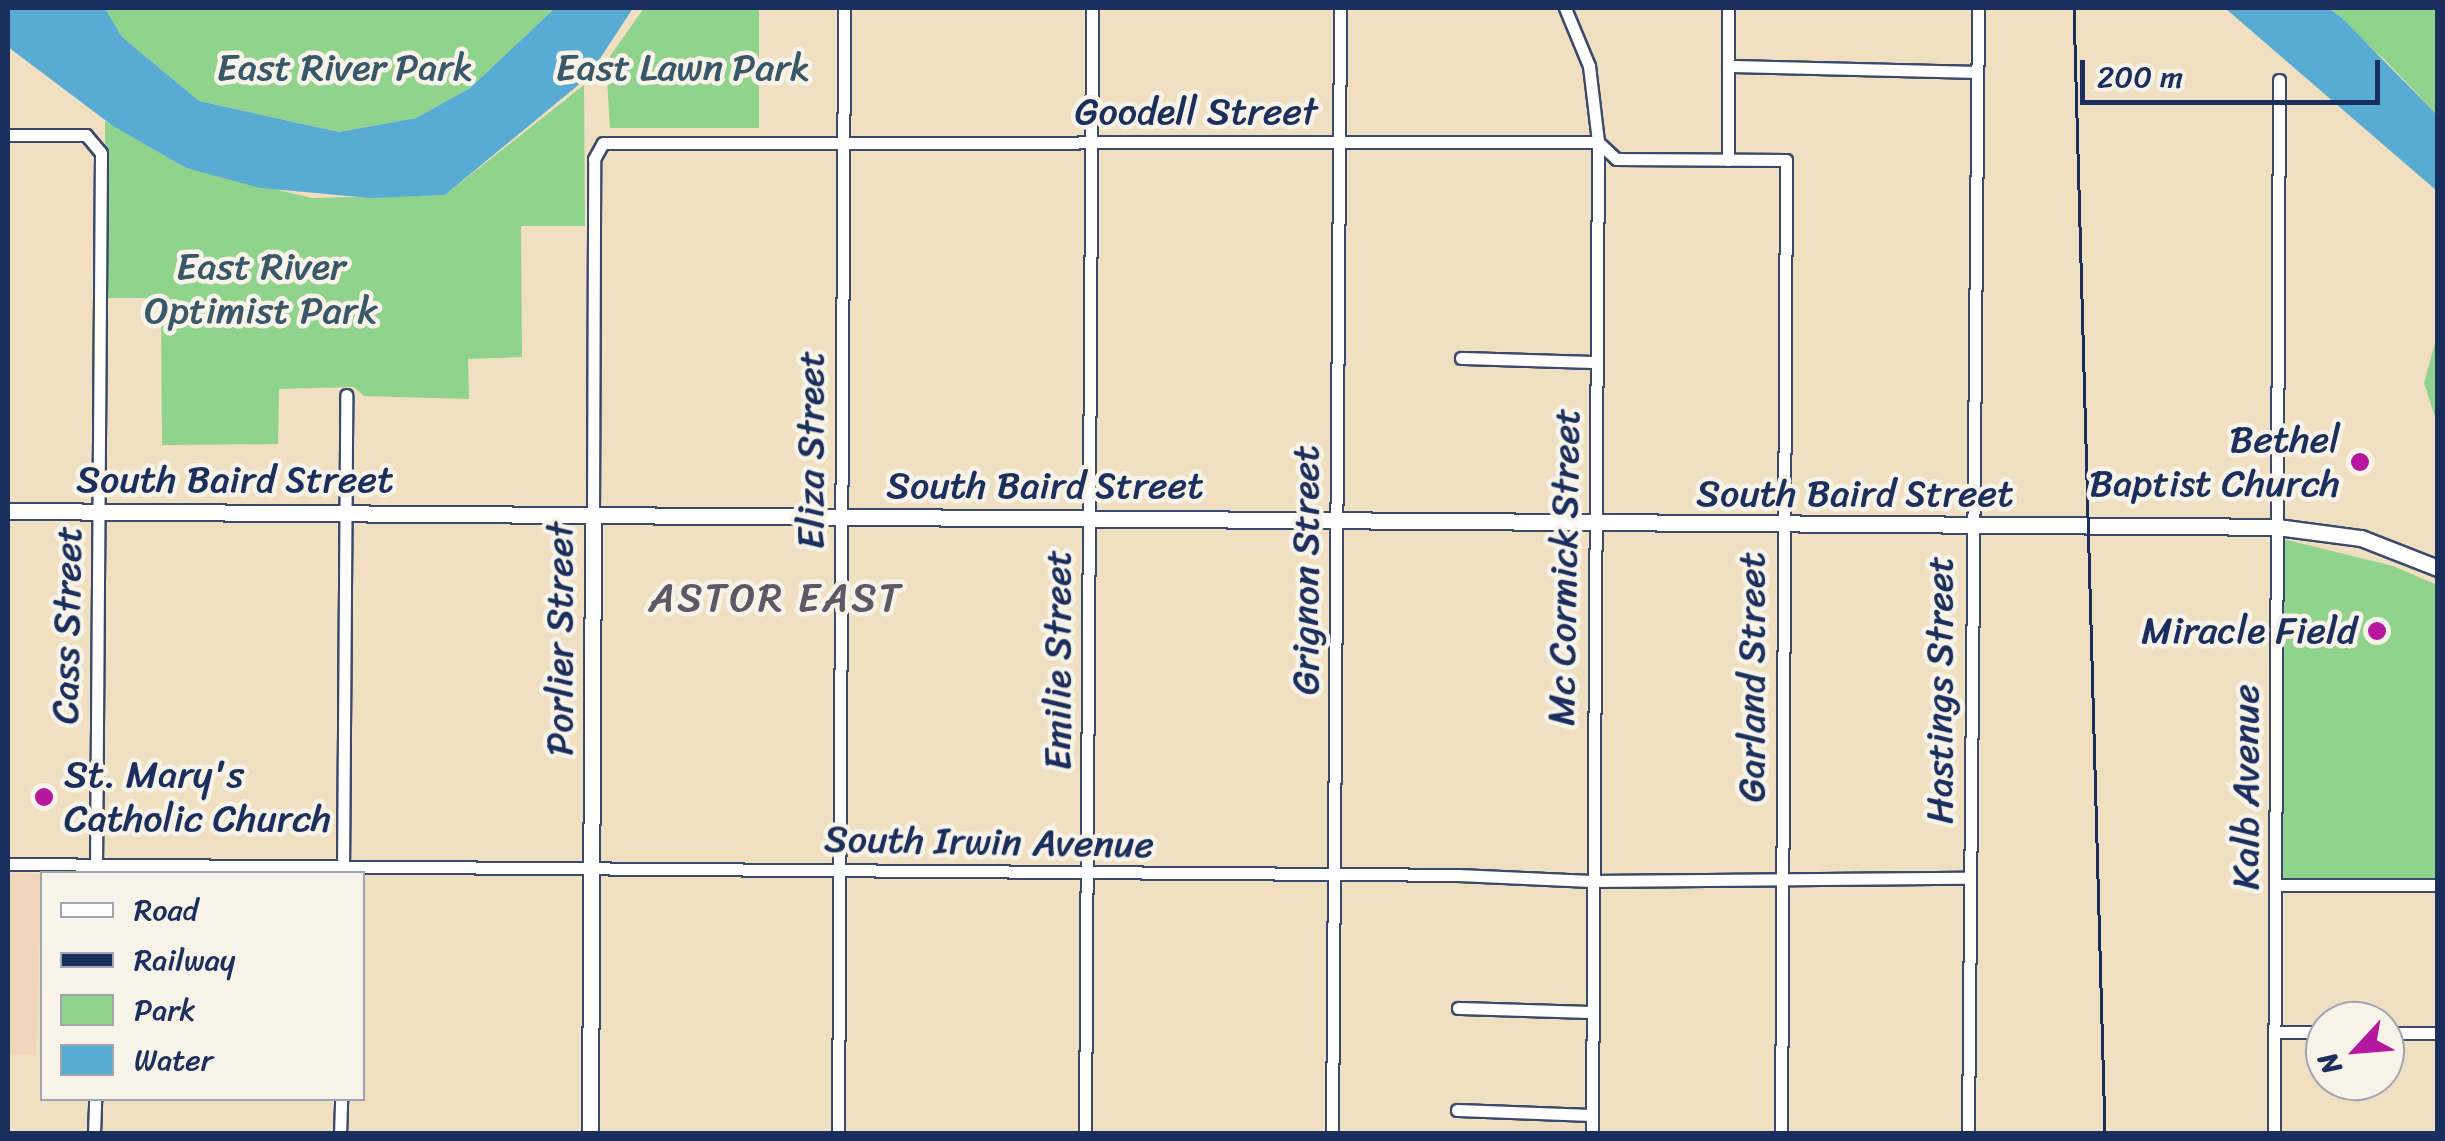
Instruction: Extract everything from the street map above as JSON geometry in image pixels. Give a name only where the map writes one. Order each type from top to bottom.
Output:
[{"type":"street","name":"Eliza Street","points":[[838,1134],[844,8]]},
{"type":"street","name":"Emilie Street","points":[[1085,1134],[1092,8]]},
{"type":"street","name":"Grignon Street","points":[[1332,1134],[1340,8]]},
{"type":"street","name":"Mc Cormick Street","points":[[1565,8],[1589,66],[1598,142],[1590,881],[1592,1134]]},
{"type":"street","points":[[1728,8],[1728,160]]},
{"type":"street","name":"Hastings Street","points":[[1968,1134],[1974,72],[1978,8]]},
{"type":"street","points":[[1728,66],[1974,72]]},
{"type":"street","name":"Kalb Avenue","points":[[2274,1134],[2280,80]]},
{"type":"street","name":"Cass Street","points":[[8,135],[95,138],[101,159],[96,869]]},
{"type":"street","name":"Goodell Street","points":[[599,146],[843,140],[1598,142],[1616,159],[1786,160]]},
{"type":"street","name":"Porlier Street","points":[[590,1134],[599,146]]},
{"type":"street","name":"Garland Street","points":[[1781,1134],[1786,160]]},
{"type":"street","points":[[1461,358],[1596,362]]},
{"type":"street","points":[[344,870],[346,396]]},
{"type":"street","name":"South Baird Street","points":[[8,511],[1595,526],[2277,527],[2362,538],[2438,568]]},
{"type":"street","name":"South Irwin Avenue","points":[[8,864],[96,869],[592,868],[1590,881],[1969,878]]},
{"type":"street","points":[[2276,885],[2438,885]]},
{"type":"street","points":[[1458,1008],[1592,1012]]},
{"type":"street","points":[[2274,1032],[2305,1032]]},
{"type":"street","points":[[2405,1032],[2438,1033]]},
{"type":"street","points":[[94,1101],[94,1134]]},
{"type":"street","points":[[340,1134],[341,1101]]},
{"type":"street","points":[[1457,1110],[1592,1114]]},
{"type":"shaded area","points":[[8,873],[40,874],[36,1055],[8,1054]]},
{"type":"green space","name":"East River Park","points":[[105,8],[555,8],[470,88],[416,118],[339,132],[199,101],[122,37]]},
{"type":"green space","name":"East Lawn Park","points":[[644,8],[759,8],[759,128],[610,128],[606,62]]},
{"type":"green space","points":[[2328,8],[2437,8],[2437,115],[2385,60]]},
{"type":"green space","name":"East River Optimist Park","points":[[584,85],[585,226],[521,226],[522,357],[468,359],[469,399],[364,396],[354,387],[279,389],[278,444],[162,445],[161,298],[106,298],[105,121],[186,168],[312,198],[445,195]]},
{"type":"green space","points":[[2437,336],[2437,423],[2424,383]]},
{"type":"green space","points":[[2283,539],[2393,566],[2437,585],[2438,880],[2282,878]]},
{"type":"water","points":[[8,8],[105,8],[122,37],[199,101],[339,132],[416,118],[470,88],[555,8],[633,8],[588,77],[445,195],[370,198],[261,188],[186,168],[113,126],[8,47]]},
{"type":"water","points":[[2225,8],[2328,8],[2343,19],[2437,115],[2437,191]]},
{"type":"railway","points":[[2074,8],[2105,1134]]},
{"type":"place","name":"Bethel Baptist Church","points":[[2360,462]]},
{"type":"place","name":"Miracle Field","points":[[2377,631]]},
{"type":"place","name":"St. Mary's Catholic Church","points":[[44,797]]},
{"type":"district","name":"ASTOR EAST","points":[[776,598]]}]
